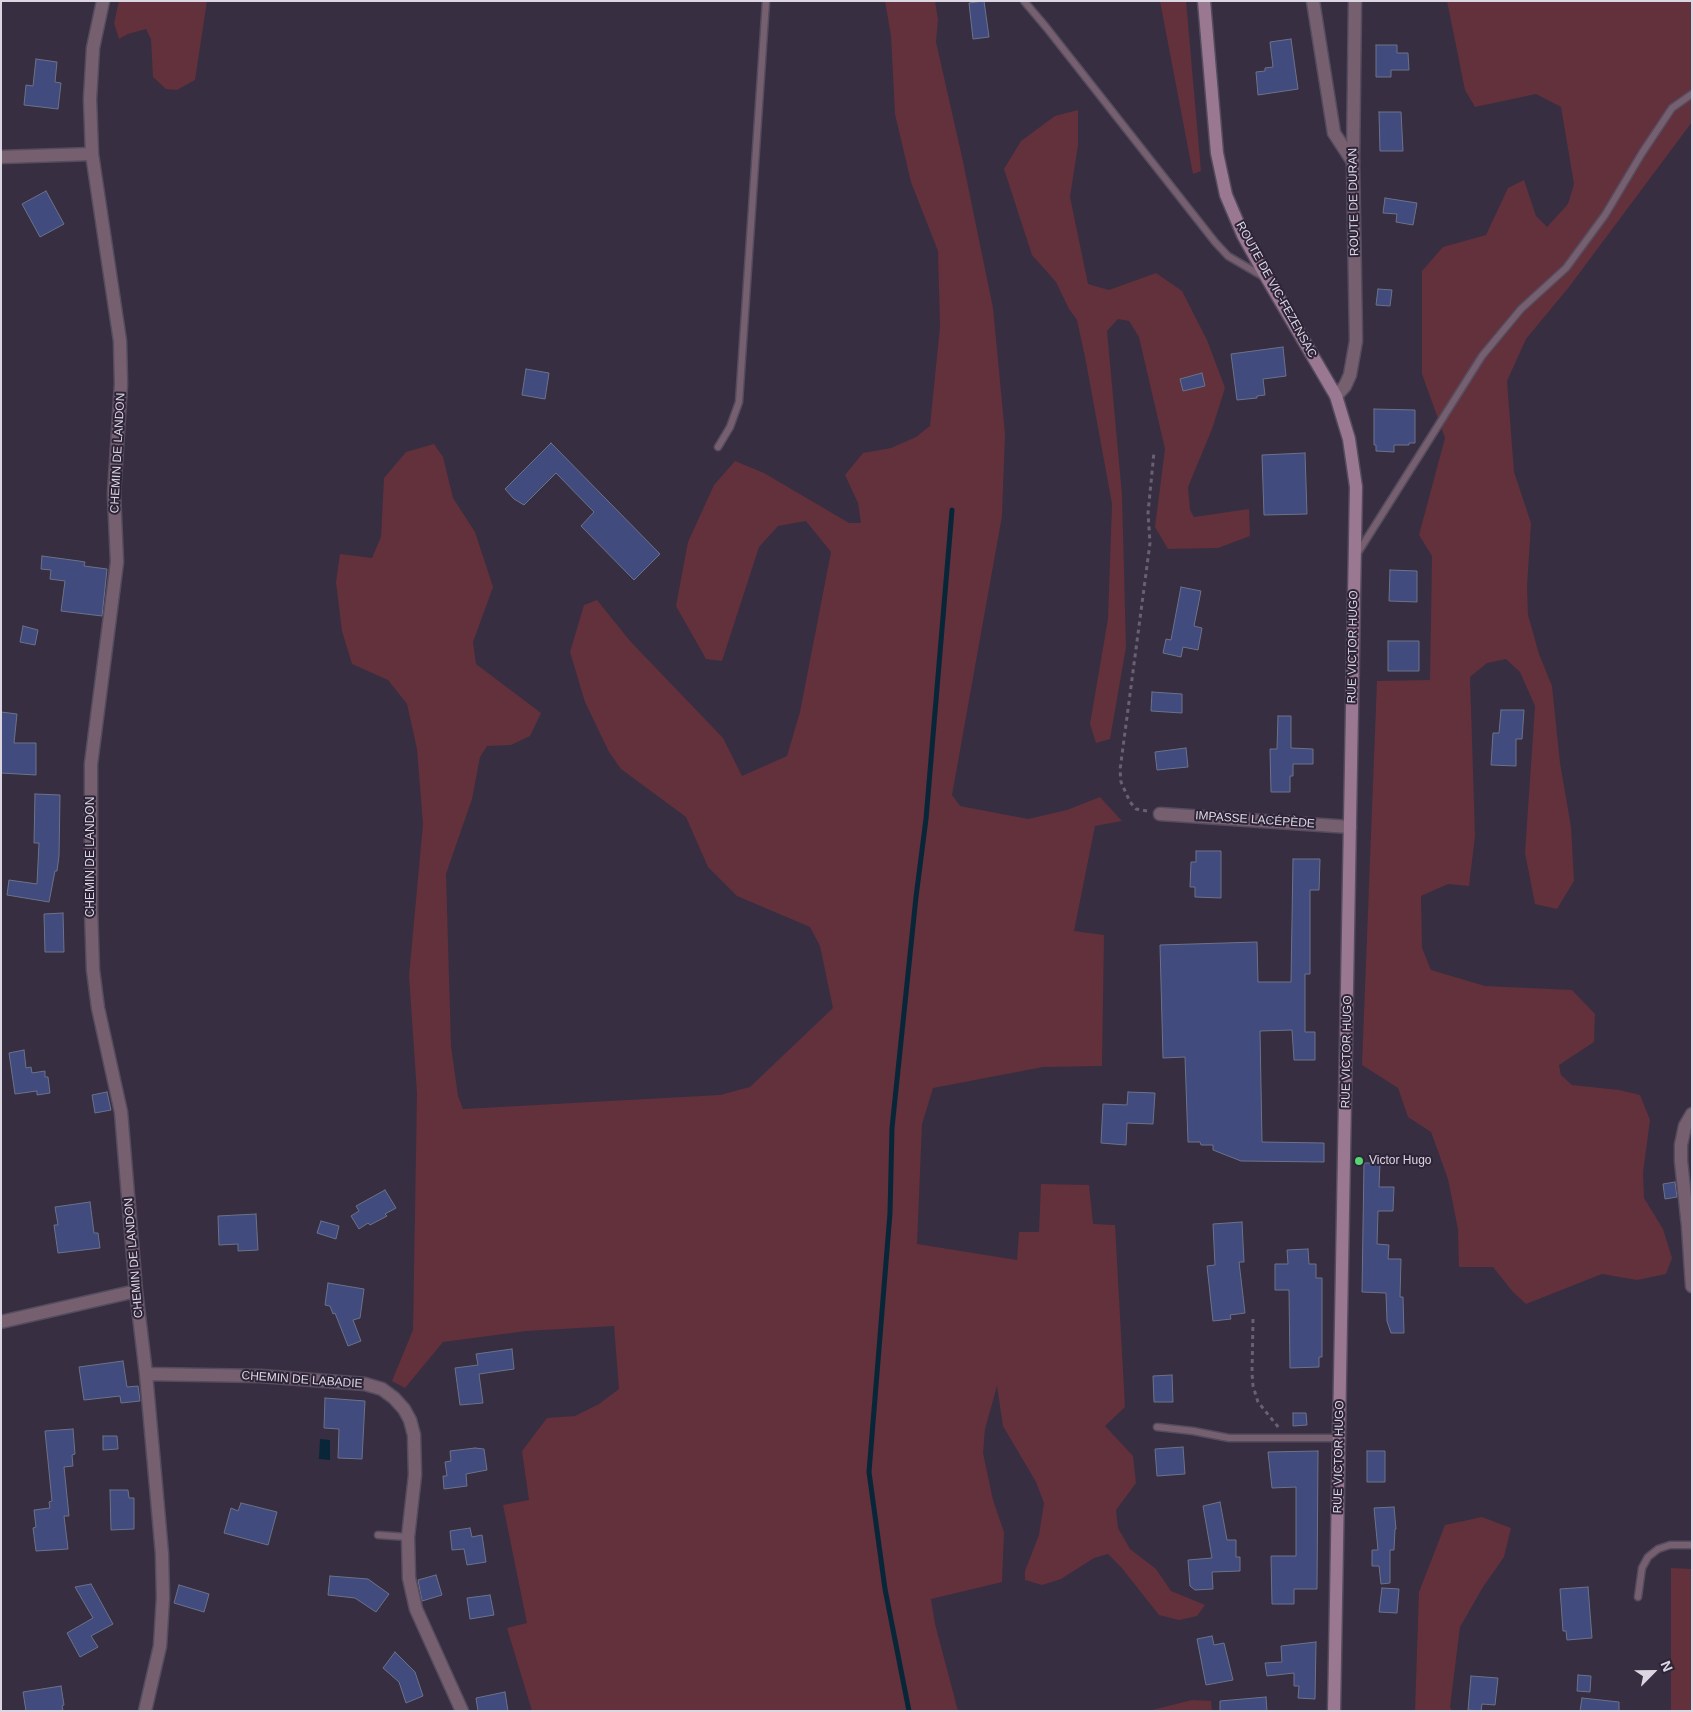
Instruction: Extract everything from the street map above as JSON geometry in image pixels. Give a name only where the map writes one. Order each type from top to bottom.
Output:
[{"type":"main road","name":"ROUTE DE VIC-FEZENSAC","points":[[1204,1],[1216,153],[1226,195],[1243,235],[1336,396]]},
{"type":"main road","name":"RUE VICTOR HUGO","points":[[1334,1711],[1356,487],[1349,439],[1336,396]]},
{"type":"street","name":"CHEMIN DE LANDON","points":[[103,1],[93,48],[90,99],[92,154],[120,341],[122,384],[114,494],[117,562],[91,764],[91,909],[93,970],[98,1008],[121,1112],[136,1291],[146,1374],[162,1554],[163,1598],[160,1646],[145,1711]]},
{"type":"street","points":[[1313,1],[1334,133],[1353,162]]},
{"type":"street","name":"ROUTE DE DURAN","points":[[1336,396],[1345,386],[1350,375],[1356,341],[1353,162],[1355,1]]},
{"type":"street","points":[[1,157],[92,154]]},
{"type":"street","name":"IMPASSE LACÉPÈDE","points":[[1160,814],[1350,827]]},
{"type":"street","points":[[1692,1114],[1686,1126],[1681,1161],[1692,1286]]},
{"type":"street","points":[[1,1322],[136,1291]]},
{"type":"street","name":"CHEMIN DE LABADIE","points":[[146,1374],[261,1376],[365,1384],[382,1389],[404,1408],[414,1435],[415,1475],[408,1537],[409,1578],[416,1609],[462,1711]]},
{"type":"lane","points":[[718,447],[730,427],[739,402],[766,1]]},
{"type":"lane","points":[[1024,1],[1215,242],[1228,256],[1267,278]]},
{"type":"lane","points":[[1354,559],[1482,356],[1521,309],[1566,268],[1605,214],[1672,108],[1692,94]]},
{"type":"lane","points":[[1157,1427],[1193,1431],[1228,1438],[1339,1438]]},
{"type":"lane","points":[[378,1535],[408,1537]]},
{"type":"lane","points":[[1638,1598],[1642,1568],[1648,1558],[1658,1549],[1670,1545],[1692,1545]]},
{"type":"path","points":[[1154,452],[1148,513],[1150,543],[1120,770],[1121,782],[1130,802],[1136,809],[1160,814]]},
{"type":"path","points":[[1253,1319],[1253,1386],[1258,1402],[1287,1438]]},
{"type":"shaded area","points":[[119,1],[207,1],[195,80],[177,90],[166,89],[153,77],[151,39],[146,29],[128,34],[119,39],[114,23]]},
{"type":"shaded area","points":[[885,1],[935,1],[938,20],[936,42],[993,308],[1005,434],[1002,516],[952,795],[960,806],[1028,819],[1067,810],[1100,797],[1122,821],[1095,826],[1074,931],[1104,935],[1102,1066],[1043,1067],[933,1088],[922,1124],[917,1244],[1017,1260],[1019,1232],[1039,1232],[1041,1184],[1089,1185],[1093,1224],[1115,1225],[1125,1407],[1105,1426],[1133,1456],[1136,1483],[1116,1510],[1118,1528],[1130,1549],[1156,1569],[1171,1591],[1205,1605],[1197,1616],[1179,1620],[1159,1615],[1121,1567],[1108,1554],[1094,1558],[1061,1579],[1042,1585],[1025,1580],[1025,1571],[1039,1535],[1044,1503],[1036,1482],[1003,1426],[997,1386],[985,1429],[983,1453],[993,1500],[1004,1532],[1002,1582],[931,1599],[935,1624],[958,1711],[532,1711],[507,1628],[527,1623],[503,1505],[529,1500],[522,1451],[547,1418],[575,1416],[599,1404],[619,1389],[614,1326],[526,1331],[443,1342],[405,1388],[392,1381],[413,1330],[417,1093],[409,976],[423,824],[417,749],[407,704],[388,680],[352,664],[342,631],[336,582],[340,554],[372,558],[381,537],[384,478],[406,452],[434,444],[443,457],[453,498],[475,532],[493,587],[473,642],[476,664],[541,713],[530,736],[511,745],[487,746],[480,757],[472,799],[446,874],[451,1046],[458,1096],[463,1109],[720,1095],[750,1087],[833,1008],[820,946],[810,927],[737,896],[708,867],[686,817],[621,769],[609,752],[585,702],[570,652],[584,605],[597,600],[630,641],[723,738],[742,776],[787,756],[800,712],[831,552],[806,521],[778,526],[759,547],[722,661],[706,659],[676,606],[688,542],[714,485],[735,461],[764,473],[849,523],[861,523],[858,503],[845,475],[863,453],[891,448],[916,437],[930,426],[940,327],[938,251],[911,182],[895,114],[891,36]]},
{"type":"shaded area","points":[[1160,1],[1186,1],[1201,171],[1193,174]]},
{"type":"shaded area","points":[[1447,1],[1692,1],[1692,122],[1569,287],[1526,339],[1507,381],[1514,472],[1531,523],[1527,587],[1528,615],[1539,654],[1552,686],[1560,763],[1571,827],[1574,881],[1557,909],[1535,904],[1525,853],[1535,706],[1520,672],[1506,659],[1487,663],[1470,677],[1475,836],[1469,886],[1448,884],[1421,896],[1422,948],[1431,970],[1485,986],[1572,990],[1595,1014],[1594,1042],[1559,1065],[1561,1075],[1572,1085],[1619,1090],[1640,1095],[1650,1120],[1643,1173],[1644,1198],[1663,1229],[1672,1258],[1666,1274],[1637,1280],[1602,1274],[1526,1304],[1513,1292],[1493,1267],[1459,1267],[1458,1229],[1448,1179],[1431,1132],[1408,1117],[1398,1088],[1362,1065],[1377,681],[1430,680],[1432,556],[1419,535],[1445,438],[1422,374],[1422,271],[1443,247],[1486,235],[1508,188],[1524,180],[1536,216],[1547,227],[1568,204],[1574,184],[1561,107],[1536,94],[1475,107],[1465,90]]},
{"type":"shaded area","points":[[1078,110],[1078,145],[1070,197],[1088,284],[1109,290],[1156,273],[1182,291],[1207,340],[1225,388],[1212,429],[1188,487],[1190,510],[1194,517],[1249,509],[1250,536],[1218,548],[1168,549],[1155,527],[1165,449],[1139,337],[1129,321],[1118,319],[1107,331],[1122,495],[1126,647],[1110,739],[1096,743],[1090,724],[1108,619],[1112,504],[1077,320],[1069,309],[1056,282],[1032,255],[1004,169],[1021,141],[1055,116]]},
{"type":"shaded area","points":[[1482,1517],[1511,1528],[1504,1557],[1483,1587],[1460,1627],[1450,1707],[1452,1711],[1415,1711],[1419,1592],[1445,1525]]},
{"type":"shaded area","points":[[1671,1568],[1692,1569],[1692,1711],[1671,1711]]},
{"type":"shaded area","points":[[1192,1700],[1211,1701],[1212,1711],[1148,1711]]},
{"type":"water","points":[[320,1439],[330,1440],[330,1460],[319,1459]]},
{"type":"building","points":[[984,1],[989,37],[973,39],[969,3]]},
{"type":"building","points":[[1291,39],[1298,89],[1258,95],[1256,72],[1265,71],[1265,68],[1273,67],[1270,42]]},
{"type":"building","points":[[1376,45],[1397,45],[1397,53],[1408,53],[1409,70],[1391,70],[1391,77],[1376,77]]},
{"type":"building","points":[[36,59],[57,62],[55,82],[61,83],[58,109],[24,105],[26,85],[33,86]]},
{"type":"building","points":[[1379,112],[1401,112],[1403,151],[1380,151]]},
{"type":"building","points":[[46,191],[64,224],[40,237],[22,204]]},
{"type":"building","points":[[1385,198],[1417,203],[1413,225],[1396,222],[1397,214],[1383,213]]},
{"type":"building","points":[[1378,289],[1392,290],[1390,306],[1376,305]]},
{"type":"building","points":[[1283,347],[1286,376],[1263,379],[1265,395],[1257,396],[1257,398],[1237,400],[1231,354]]},
{"type":"building","points":[[526,369],[549,373],[545,399],[522,395]]},
{"type":"building","points":[[1202,373],[1205,386],[1183,391],[1180,379]]},
{"type":"building","points":[[1374,409],[1415,410],[1415,443],[1394,445],[1394,452],[1376,451],[1376,445],[1374,445]]},
{"type":"building","points":[[551,443],[660,554],[634,580],[581,526],[594,512],[556,473],[524,505],[514,499],[505,489]]},
{"type":"building","points":[[1305,453],[1307,514],[1264,515],[1262,455]]},
{"type":"building","points":[[42,556],[85,562],[84,566],[107,569],[102,616],[61,611],[65,581],[50,579],[51,570],[41,569]]},
{"type":"building","points":[[1390,570],[1417,571],[1417,602],[1389,601]]},
{"type":"building","points":[[1181,587],[1201,591],[1194,626],[1202,628],[1198,650],[1183,647],[1181,657],[1163,653],[1166,639],[1171,640]]},
{"type":"building","points":[[23,626],[38,630],[35,645],[20,642]]},
{"type":"building","points":[[1388,641],[1419,641],[1419,671],[1388,671]]},
{"type":"building","points":[[1152,692],[1182,694],[1182,713],[1151,711]]},
{"type":"building","points":[[1501,710],[1524,710],[1522,739],[1516,739],[1516,766],[1491,765],[1493,733],[1499,733]]},
{"type":"building","points":[[1,712],[17,714],[14,743],[36,743],[36,775],[1,773]]},
{"type":"building","points":[[1278,716],[1291,716],[1291,748],[1313,749],[1313,764],[1293,764],[1293,776],[1290,776],[1290,792],[1271,792],[1270,749],[1277,749]]},
{"type":"building","points":[[1186,748],[1188,767],[1157,770],[1155,752]]},
{"type":"building","points":[[35,794],[60,795],[59,856],[49,902],[7,895],[9,880],[37,884],[39,843],[34,843]]},
{"type":"building","points":[[1196,851],[1221,851],[1221,898],[1195,897],[1195,887],[1190,887],[1191,862],[1196,862]]},
{"type":"building","points":[[1293,859],[1320,859],[1319,890],[1310,890],[1310,974],[1305,974],[1305,1032],[1315,1032],[1315,1060],[1294,1060],[1292,1030],[1260,1031],[1262,1142],[1324,1143],[1324,1162],[1241,1161],[1213,1150],[1213,1145],[1188,1142],[1185,1057],[1163,1058],[1160,945],[1257,942],[1258,982],[1291,982]]},
{"type":"building","points":[[63,913],[64,952],[45,952],[44,914]]},
{"type":"building","points":[[24,1050],[26,1068],[31,1067],[32,1073],[45,1071],[45,1077],[48,1077],[50,1093],[37,1095],[37,1091],[15,1094],[9,1053]]},
{"type":"building","points":[[107,1092],[111,1110],[95,1113],[92,1095]]},
{"type":"building","points":[[1128,1092],[1155,1093],[1153,1124],[1127,1123],[1126,1145],[1101,1143],[1103,1104],[1127,1105]]},
{"type":"building","points":[[1364,1163],[1380,1163],[1379,1187],[1394,1187],[1393,1211],[1378,1211],[1377,1244],[1389,1245],[1388,1259],[1401,1259],[1400,1297],[1403,1297],[1404,1333],[1391,1333],[1387,1321],[1386,1293],[1362,1292]]},
{"type":"building","points":[[1675,1182],[1677,1197],[1665,1199],[1663,1184]]},
{"type":"building","points":[[385,1190],[396,1208],[385,1214],[387,1216],[370,1225],[368,1223],[359,1229],[351,1216],[359,1211],[356,1206]]},
{"type":"building","points":[[90,1202],[94,1233],[98,1233],[100,1248],[58,1253],[54,1225],[58,1225],[55,1207]]},
{"type":"building","points":[[256,1214],[258,1250],[238,1251],[238,1244],[219,1245],[218,1216]]},
{"type":"building","points":[[321,1221],[339,1226],[336,1239],[317,1233]]},
{"type":"building","points":[[1242,1222],[1244,1262],[1239,1262],[1245,1313],[1230,1315],[1231,1319],[1213,1321],[1207,1266],[1215,1265],[1213,1224]]},
{"type":"building","points":[[1308,1249],[1309,1264],[1316,1264],[1316,1278],[1322,1278],[1322,1357],[1319,1357],[1319,1367],[1290,1368],[1289,1290],[1275,1290],[1275,1264],[1288,1264],[1287,1250]]},
{"type":"building","points":[[328,1283],[364,1289],[360,1318],[353,1320],[361,1341],[348,1346],[335,1313],[333,1314],[330,1306],[325,1305]]},
{"type":"building","points":[[512,1349],[514,1369],[479,1374],[483,1403],[460,1405],[455,1368],[478,1365],[476,1354]]},
{"type":"building","points":[[123,1361],[127,1387],[138,1386],[140,1401],[121,1403],[120,1396],[84,1400],[79,1367]]},
{"type":"building","points":[[1172,1375],[1173,1402],[1154,1402],[1153,1376]]},
{"type":"building","points":[[325,1398],[365,1401],[362,1459],[338,1458],[339,1429],[324,1428]]},
{"type":"building","points":[[1293,1413],[1306,1413],[1307,1425],[1293,1426]]},
{"type":"building","points":[[73,1429],[75,1454],[72,1455],[73,1466],[64,1467],[69,1516],[64,1516],[68,1549],[36,1551],[33,1528],[36,1527],[34,1510],[50,1508],[49,1502],[52,1501],[45,1431]]},
{"type":"building","points":[[103,1436],[117,1436],[118,1449],[103,1450]]},
{"type":"building","points":[[1183,1447],[1185,1474],[1157,1476],[1155,1449]]},
{"type":"building","points":[[475,1448],[484,1449],[487,1470],[466,1474],[467,1486],[444,1489],[443,1476],[447,1476],[445,1462],[451,1461],[450,1451]]},
{"type":"building","points":[[1318,1451],[1317,1589],[1294,1589],[1294,1604],[1272,1604],[1271,1556],[1296,1556],[1296,1487],[1272,1488],[1268,1452]]},
{"type":"building","points":[[1367,1451],[1385,1451],[1385,1482],[1367,1482]]},
{"type":"building","points":[[110,1490],[128,1490],[129,1498],[134,1498],[134,1529],[111,1530]]},
{"type":"building","points":[[1220,1502],[1227,1540],[1236,1540],[1236,1557],[1240,1557],[1240,1571],[1212,1572],[1213,1589],[1195,1590],[1190,1586],[1188,1560],[1212,1558],[1203,1506]]},
{"type":"building","points":[[241,1503],[277,1512],[268,1545],[224,1533],[231,1508],[238,1511]]},
{"type":"building","points":[[1394,1507],[1396,1529],[1394,1550],[1390,1550],[1390,1583],[1381,1584],[1379,1566],[1372,1566],[1372,1550],[1378,1550],[1374,1508]]},
{"type":"building","points":[[470,1528],[472,1537],[482,1535],[486,1562],[467,1565],[464,1549],[452,1550],[450,1531]]},
{"type":"building","points":[[436,1575],[442,1595],[422,1601],[418,1580]]},
{"type":"building","points":[[330,1576],[368,1579],[389,1594],[376,1612],[355,1598],[328,1595]]},
{"type":"building","points":[[91,1584],[113,1624],[91,1636],[98,1647],[80,1657],[67,1633],[93,1618],[75,1587]]},
{"type":"building","points":[[179,1585],[209,1594],[204,1612],[174,1603]]},
{"type":"building","points":[[1588,1587],[1592,1638],[1567,1640],[1566,1631],[1563,1631],[1560,1589]]},
{"type":"building","points":[[1382,1588],[1399,1589],[1397,1613],[1379,1612]]},
{"type":"building","points":[[490,1595],[494,1615],[470,1619],[467,1598]]},
{"type":"building","points":[[1212,1636],[1214,1645],[1224,1643],[1233,1680],[1206,1685],[1197,1639]]},
{"type":"building","points":[[1316,1642],[1315,1699],[1298,1698],[1299,1686],[1294,1686],[1294,1673],[1267,1676],[1265,1663],[1282,1662],[1281,1646]]},
{"type":"building","points":[[395,1652],[415,1672],[423,1696],[406,1703],[399,1682],[383,1668]]},
{"type":"building","points":[[1578,1675],[1591,1676],[1590,1692],[1577,1691]]},
{"type":"building","points":[[1471,1676],[1498,1678],[1495,1705],[1482,1704],[1481,1711],[1468,1710]]},
{"type":"building","points":[[61,1686],[63,1711],[26,1711],[23,1692]]},
{"type":"building","points":[[505,1692],[508,1711],[478,1711],[476,1698]]},
{"type":"building","points":[[1266,1697],[1267,1711],[1220,1711],[1220,1701]]},
{"type":"building","points":[[1582,1698],[1619,1702],[1619,1711],[1580,1711]]},
{"type":"waterway","points":[[909,1711],[885,1589],[869,1472],[890,1213],[892,1128],[926,819],[952,510]]},
{"type":"place","name":"Victor Hugo","points":[[1359,1161]]}]
